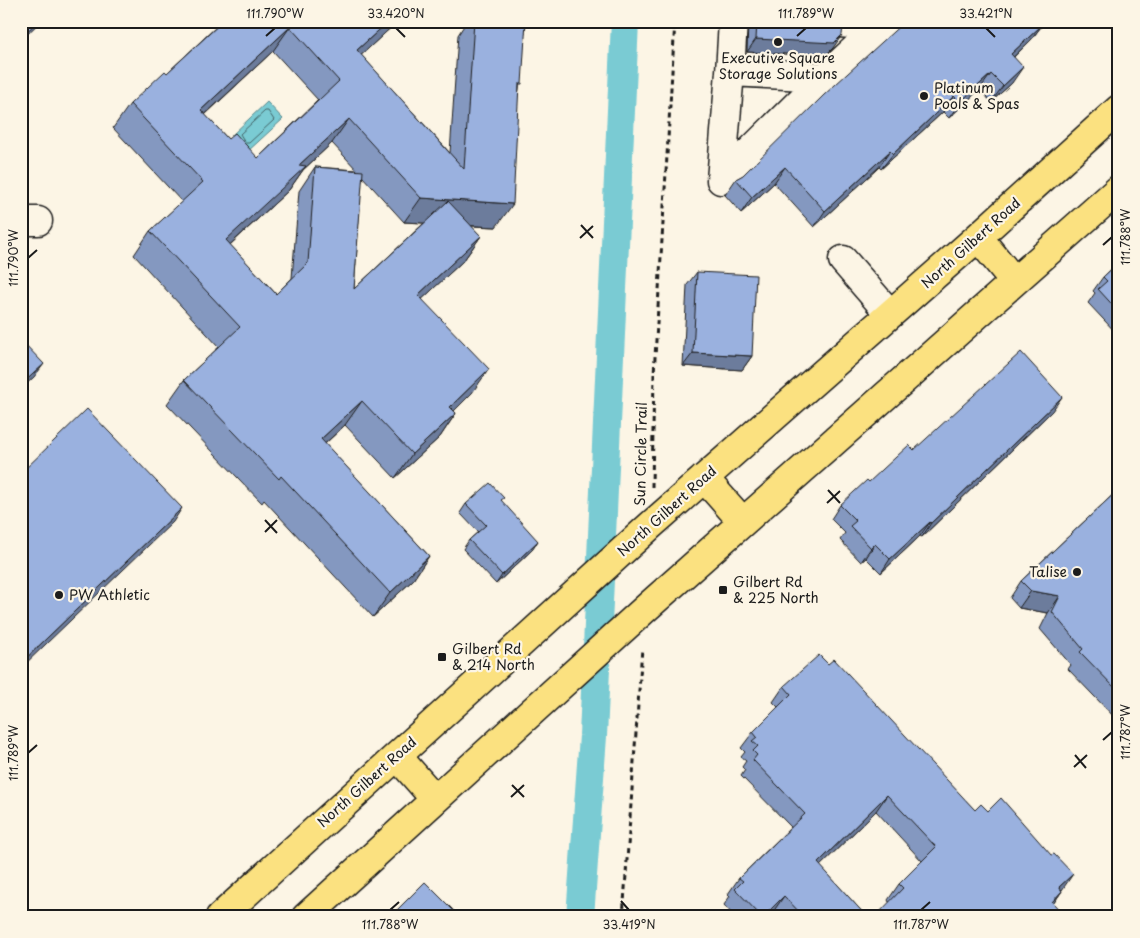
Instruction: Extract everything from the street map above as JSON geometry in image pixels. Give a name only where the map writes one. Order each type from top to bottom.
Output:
[{"type":"main road","name":"North Gilbert Road","points":[[220,917],[651,525],[978,237],[1119,109]]},
{"type":"main road","points":[[306,917],[645,609],[1119,189]]},
{"type":"main road","points":[[978,237],[1014,281]]},
{"type":"main road","points":[[704,478],[743,522]]},
{"type":"main road","points":[[397,756],[435,799]]},
{"type":"lane","points":[[733,21],[721,180],[825,77],[882,24]]},
{"type":"lane","points":[[811,21],[882,24]]},
{"type":"lane","points":[[730,72],[825,77]]},
{"type":"lane","points":[[843,260],[890,314]]},
{"type":"path","name":"Sun Circle Trail","points":[[651,525],[654,374],[675,21]]},
{"type":"path","points":[[623,917],[645,609]]},
{"type":"water","points":[[267,102],[283,119],[247,152],[232,135]]},
{"type":"building","points":[[21,21],[38,21],[21,37]]},
{"type":"building","points":[[223,21],[389,21],[357,50],[464,169],[474,21],[526,21],[522,84],[519,84],[513,204],[421,198],[349,119],[299,165],[306,166],[226,240],[276,294],[308,263],[315,167],[363,171],[354,289],[448,201],[481,236],[418,295],[489,369],[450,407],[456,413],[412,454],[362,401],[321,439],[429,556],[390,593],[281,476],[279,479],[184,380],[240,327],[150,231],[203,182],[130,104],[165,71],[167,73]],"holes":[[[290,27],[339,81],[258,158],[235,133],[228,139],[201,110]]]},
{"type":"building","points":[[757,21],[812,21],[819,24],[843,26],[842,35],[834,43],[756,39]]},
{"type":"building","points":[[905,21],[1040,21],[1043,24],[1011,54],[1023,67],[1003,86],[991,74],[960,102],[954,96],[893,154],[890,151],[825,211],[785,167],[752,197],[736,179],[743,175],[824,95]]},
{"type":"building","points":[[1119,262],[1119,312],[1098,289],[1107,281],[1103,277]]},
{"type":"building","points":[[697,272],[756,275],[752,356],[693,353]]},
{"type":"building","points":[[21,340],[44,364],[21,385]]},
{"type":"building","points":[[1021,352],[1062,397],[931,523],[890,559],[875,544],[871,548],[850,526],[856,521],[840,505],[867,480],[869,482],[909,445],[914,450]]},
{"type":"building","name":"PW Athletic","points":[[87,409],[182,508],[21,663],[21,473]]},
{"type":"building","points":[[490,483],[504,498],[501,500],[538,541],[502,575],[469,540],[486,525],[466,504]]},
{"type":"building","name":"Talise","points":[[1119,489],[1119,585],[1113,588],[1119,594],[1119,692],[1080,652],[1083,649],[1052,612],[1060,596],[1031,591],[1021,581]]},
{"type":"building","points":[[819,655],[828,664],[834,659],[975,810],[981,804],[988,811],[1001,798],[1051,855],[1054,854],[1073,874],[1059,887],[1062,891],[1052,902],[1066,917],[875,917],[903,888],[899,884],[936,847],[887,795],[818,863],[867,917],[804,917],[784,896],[762,917],[735,889],[743,881],[739,878],[805,814],[753,760],[757,755],[753,751],[758,746],[752,741],[757,737],[753,732],[791,694],[784,686]]},
{"type":"building","points":[[425,882],[460,917],[390,917]]},
{"type":"waterway","points":[[580,917],[593,736],[625,21]]},
{"type":"place","name":"Executive Square Storage Solutions","points":[[778,42]]},
{"type":"place","name":"Platinum Pools & Spas","points":[[924,96]]},
{"type":"place","name":"Talise","points":[[1077,572]]},
{"type":"place","name":"Gilbert Rd & 225 North","points":[[723,590]]},
{"type":"place","name":"PW Athletic","points":[[59,595]]},
{"type":"place","name":"Gilbert Rd & 214 North","points":[[442,657]]}]
